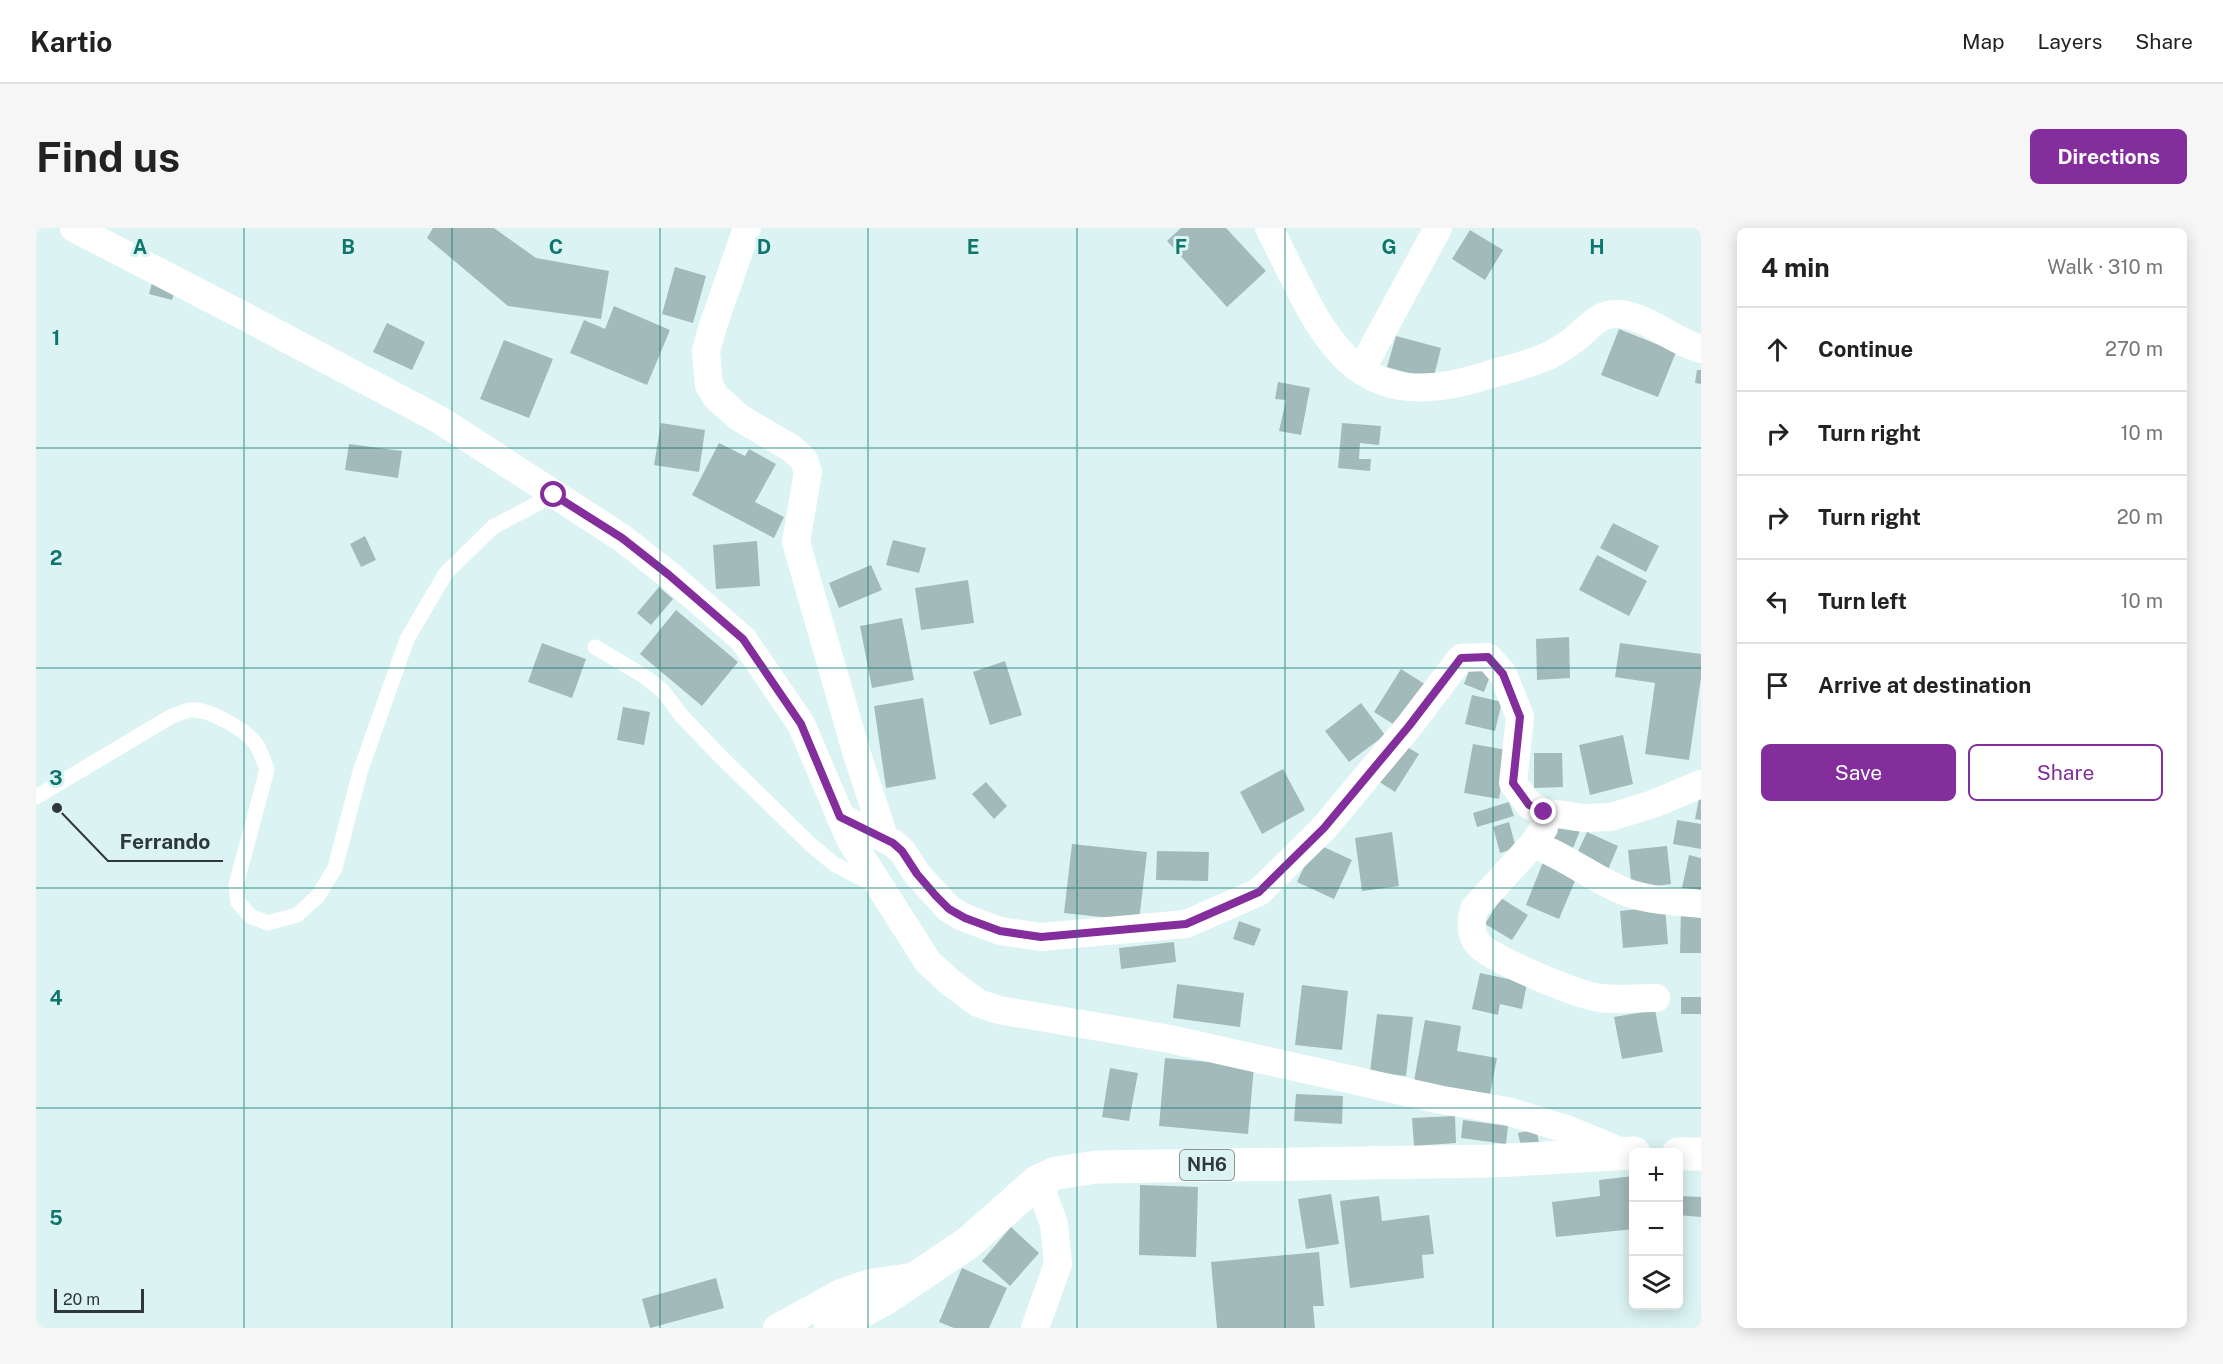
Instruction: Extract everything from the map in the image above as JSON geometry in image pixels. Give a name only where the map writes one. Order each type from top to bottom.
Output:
[{"type":"highway","name":"NH6","points":[[831,1328],[883,1300],[968,1243],[1038,1181],[1056,1173],[1097,1167],[1493,1161],[1628,1152]]},
{"type":"highway","points":[[1683,1154],[1701,1154]]},
{"type":"street","points":[[74,228],[244,315],[440,420],[622,538],[669,575],[743,639],[801,724],[851,841],[928,962],[978,1004],[999,1010],[1170,1039],[1442,1100],[1507,1110],[1628,1152]]},
{"type":"street","points":[[747,228],[706,351],[709,385],[716,397],[740,418],[791,448],[804,460],[808,472],[807,488],[796,542],[856,751],[884,837]]},
{"type":"street","points":[[1269,228],[1325,335],[1345,359],[1370,377],[1401,387],[1426,389],[1458,384],[1544,358],[1563,349],[1604,315],[1618,314],[1638,318],[1690,346],[1701,349]]},
{"type":"street","points":[[1360,370],[1437,228]]},
{"type":"street","points":[[840,817],[884,837],[902,851],[917,874],[949,909],[965,918],[1000,931],[1041,937],[1186,924],[1259,892],[1324,828],[1409,726],[1461,658],[1488,657],[1503,674],[1520,717],[1513,783],[1529,805],[1544,812],[1583,818],[1611,817],[1653,804],[1701,784]]},
{"type":"street","points":[[1544,812],[1547,824],[1533,844],[1474,909],[1471,920],[1472,933],[1477,944],[1491,955],[1582,994],[1602,998],[1656,998]]},
{"type":"street","points":[[1533,844],[1620,890],[1652,898],[1701,904]]},
{"type":"street","points":[[1035,1328],[1058,1264],[1054,1224],[1038,1181]]},
{"type":"street","points":[[777,1328],[841,1293],[870,1283],[918,1276]]},
{"type":"lane","points":[[36,797],[172,716],[192,710],[212,714],[243,732],[255,742],[267,770],[236,885],[238,902],[250,916],[268,923],[297,915],[318,896],[335,868],[360,772],[407,639],[446,573],[493,527],[554,495]]},
{"type":"lane","points":[[595,647],[644,676],[663,691],[680,714],[718,755],[810,844],[834,864],[882,889]]},
{"type":"building","points":[[433,228],[494,228],[536,258],[609,271],[601,319],[508,306],[427,238]]},
{"type":"building","points":[[1181,228],[1226,228],[1266,271],[1227,307],[1167,241]]},
{"type":"building","points":[[1470,230],[1503,250],[1485,280],[1452,259]]},
{"type":"building","points":[[675,267],[706,276],[693,323],[662,314]]},
{"type":"building","points":[[153,279],[177,285],[172,300],[149,294]]},
{"type":"building","points":[[614,306],[670,330],[647,385],[570,353],[584,320],[605,329]]},
{"type":"building","points":[[387,323],[425,342],[412,370],[373,352]]},
{"type":"building","points":[[1619,329],[1676,352],[1658,397],[1601,375]]},
{"type":"building","points":[[1396,336],[1441,348],[1433,380],[1387,367]]},
{"type":"building","points":[[504,340],[553,359],[529,418],[480,399]]},
{"type":"building","points":[[1697,370],[1701,370],[1701,384],[1695,383]]},
{"type":"building","points":[[1278,382],[1310,388],[1301,435],[1279,431],[1286,400],[1275,399]]},
{"type":"building","points":[[661,423],[705,430],[699,472],[654,465]]},
{"type":"building","points":[[1342,423],[1381,426],[1379,445],[1360,443],[1359,459],[1371,459],[1370,471],[1338,468]]},
{"type":"building","points":[[719,443],[745,456],[749,449],[776,464],[755,502],[784,517],[774,538],[692,495]]},
{"type":"building","points":[[349,444],[402,451],[398,478],[345,470]]},
{"type":"building","points":[[1613,523],[1659,546],[1646,572],[1600,548]]},
{"type":"building","points":[[365,536],[376,560],[361,567],[350,544]]},
{"type":"building","points":[[893,540],[926,548],[919,573],[886,565]]},
{"type":"building","points":[[757,541],[760,586],[716,589],[713,545]]},
{"type":"building","points":[[1597,555],[1647,581],[1629,616],[1579,590]]},
{"type":"building","points":[[871,565],[882,590],[839,608],[829,583]]},
{"type":"building","points":[[968,580],[974,623],[921,630],[915,588]]},
{"type":"building","points":[[659,587],[673,599],[651,625],[637,613]]},
{"type":"building","points":[[676,610],[738,662],[702,706],[640,654]]},
{"type":"building","points":[[902,618],[914,680],[872,688],[860,626]]},
{"type":"building","points":[[1569,637],[1570,678],[1537,680],[1536,639]]},
{"type":"building","points":[[542,643],[586,659],[572,698],[528,682]]},
{"type":"building","points":[[1620,643],[1701,654],[1701,678],[1689,760],[1645,754],[1655,683],[1615,677]]},
{"type":"building","points":[[1005,661],[1022,715],[990,725],[973,672]]},
{"type":"building","points":[[1472,663],[1492,671],[1484,692],[1464,684]]},
{"type":"building","points":[[1401,669],[1428,686],[1401,729],[1374,712]]},
{"type":"building","points":[[1472,695],[1502,702],[1495,731],[1465,724]]},
{"type":"building","points":[[923,698],[936,779],[886,788],[874,706]]},
{"type":"building","points":[[1361,703],[1385,735],[1349,762],[1325,731]]},
{"type":"building","points":[[623,707],[650,712],[644,745],[617,740]]},
{"type":"building","points":[[1623,735],[1633,784],[1590,795],[1579,745]]},
{"type":"building","points":[[1402,744],[1419,754],[1395,792],[1378,781]]},
{"type":"building","points":[[1473,744],[1507,750],[1499,799],[1464,793]]},
{"type":"building","points":[[1534,753],[1562,753],[1563,787],[1534,788]]},
{"type":"building","points":[[1283,769],[1305,810],[1262,834],[1240,792]]},
{"type":"building","points":[[986,782],[1007,806],[994,819],[972,794]]},
{"type":"building","points":[[1701,793],[1701,820],[1695,819]]},
{"type":"building","points":[[1509,802],[1514,816],[1477,827],[1473,813]]},
{"type":"building","points":[[1677,820],[1701,824],[1701,849],[1673,844]]},
{"type":"building","points":[[1509,822],[1516,848],[1500,853],[1493,827]]},
{"type":"building","points":[[1561,822],[1580,831],[1573,848],[1553,838]]},
{"type":"building","points":[[1392,832],[1399,886],[1362,891],[1355,838]]},
{"type":"building","points":[[1587,832],[1618,846],[1607,872],[1575,858]]},
{"type":"building","points":[[1315,843],[1352,860],[1334,899],[1297,882]]},
{"type":"building","points":[[1072,844],[1147,852],[1139,921],[1064,913]]},
{"type":"building","points":[[1667,846],[1671,884],[1632,889],[1628,850]]},
{"type":"building","points":[[1157,851],[1209,852],[1208,881],[1156,880]]},
{"type":"building","points":[[1689,855],[1701,858],[1701,892],[1682,888]]},
{"type":"building","points":[[1543,862],[1577,876],[1559,919],[1526,905]]},
{"type":"building","points":[[1501,898],[1528,915],[1512,940],[1485,924]]},
{"type":"building","points":[[1665,906],[1668,944],[1623,948],[1620,911]]},
{"type":"building","points":[[1681,909],[1701,909],[1701,953],[1680,953]]},
{"type":"building","points":[[1239,921],[1261,929],[1254,946],[1233,939]]},
{"type":"building","points":[[1174,942],[1176,962],[1121,969],[1119,948]]},
{"type":"building","points":[[1480,973],[1527,983],[1522,1009],[1500,1004],[1498,1015],[1472,1009]]},
{"type":"building","points":[[1177,984],[1244,993],[1240,1027],[1173,1018]]},
{"type":"building","points":[[1302,985],[1348,991],[1342,1050],[1295,1045]]},
{"type":"building","points":[[1681,997],[1701,997],[1701,1014],[1681,1014]]},
{"type":"building","points":[[1655,1010],[1663,1052],[1622,1059],[1614,1017]]},
{"type":"building","points":[[1377,1014],[1413,1017],[1406,1076],[1370,1072]]},
{"type":"building","points":[[1425,1020],[1461,1026],[1457,1051],[1497,1058],[1490,1094],[1414,1081]]},
{"type":"building","points":[[1165,1058],[1254,1066],[1248,1134],[1159,1126]]},
{"type":"building","points":[[1110,1068],[1138,1073],[1129,1121],[1102,1117]]},
{"type":"building","points":[[1296,1094],[1343,1096],[1342,1124],[1294,1121]]},
{"type":"building","points":[[1455,1116],[1456,1143],[1414,1146],[1412,1118]]},
{"type":"building","points":[[1463,1120],[1508,1126],[1506,1144],[1461,1138]]},
{"type":"building","points":[[1536,1129],[1541,1151],[1523,1156],[1518,1133]]},
{"type":"building","points":[[1629,1177],[1629,1230],[1556,1237],[1552,1202],[1600,1196],[1599,1180]]},
{"type":"building","points":[[1140,1185],[1198,1187],[1196,1257],[1139,1255]]},
{"type":"building","points":[[1331,1194],[1339,1244],[1306,1249],[1298,1199]]},
{"type":"building","points":[[1379,1196],[1382,1221],[1429,1215],[1434,1254],[1422,1255],[1424,1278],[1350,1288],[1340,1201]]},
{"type":"building","points":[[1683,1196],[1701,1197],[1701,1217],[1683,1215]]},
{"type":"building","points":[[1011,1227],[1039,1253],[1010,1286],[982,1261]]},
{"type":"building","points":[[1319,1252],[1324,1306],[1313,1306],[1315,1328],[1217,1328],[1211,1262]]},
{"type":"building","points":[[962,1268],[1007,1288],[989,1328],[954,1328],[939,1322]]},
{"type":"building","points":[[716,1278],[724,1308],[650,1328],[642,1299]]},
{"type":"place","name":"Ferrando","points":[[57,808]]},
{"type":"route","points":[[554,495],[622,538],[743,639],[801,724],[840,817],[893,843],[949,909],[965,918],[1000,931],[1041,937],[1186,924],[1259,892],[1324,828],[1409,726],[1461,658],[1488,657],[1503,674],[1513,694],[1520,717],[1513,783],[1529,805],[1544,812]]}]
